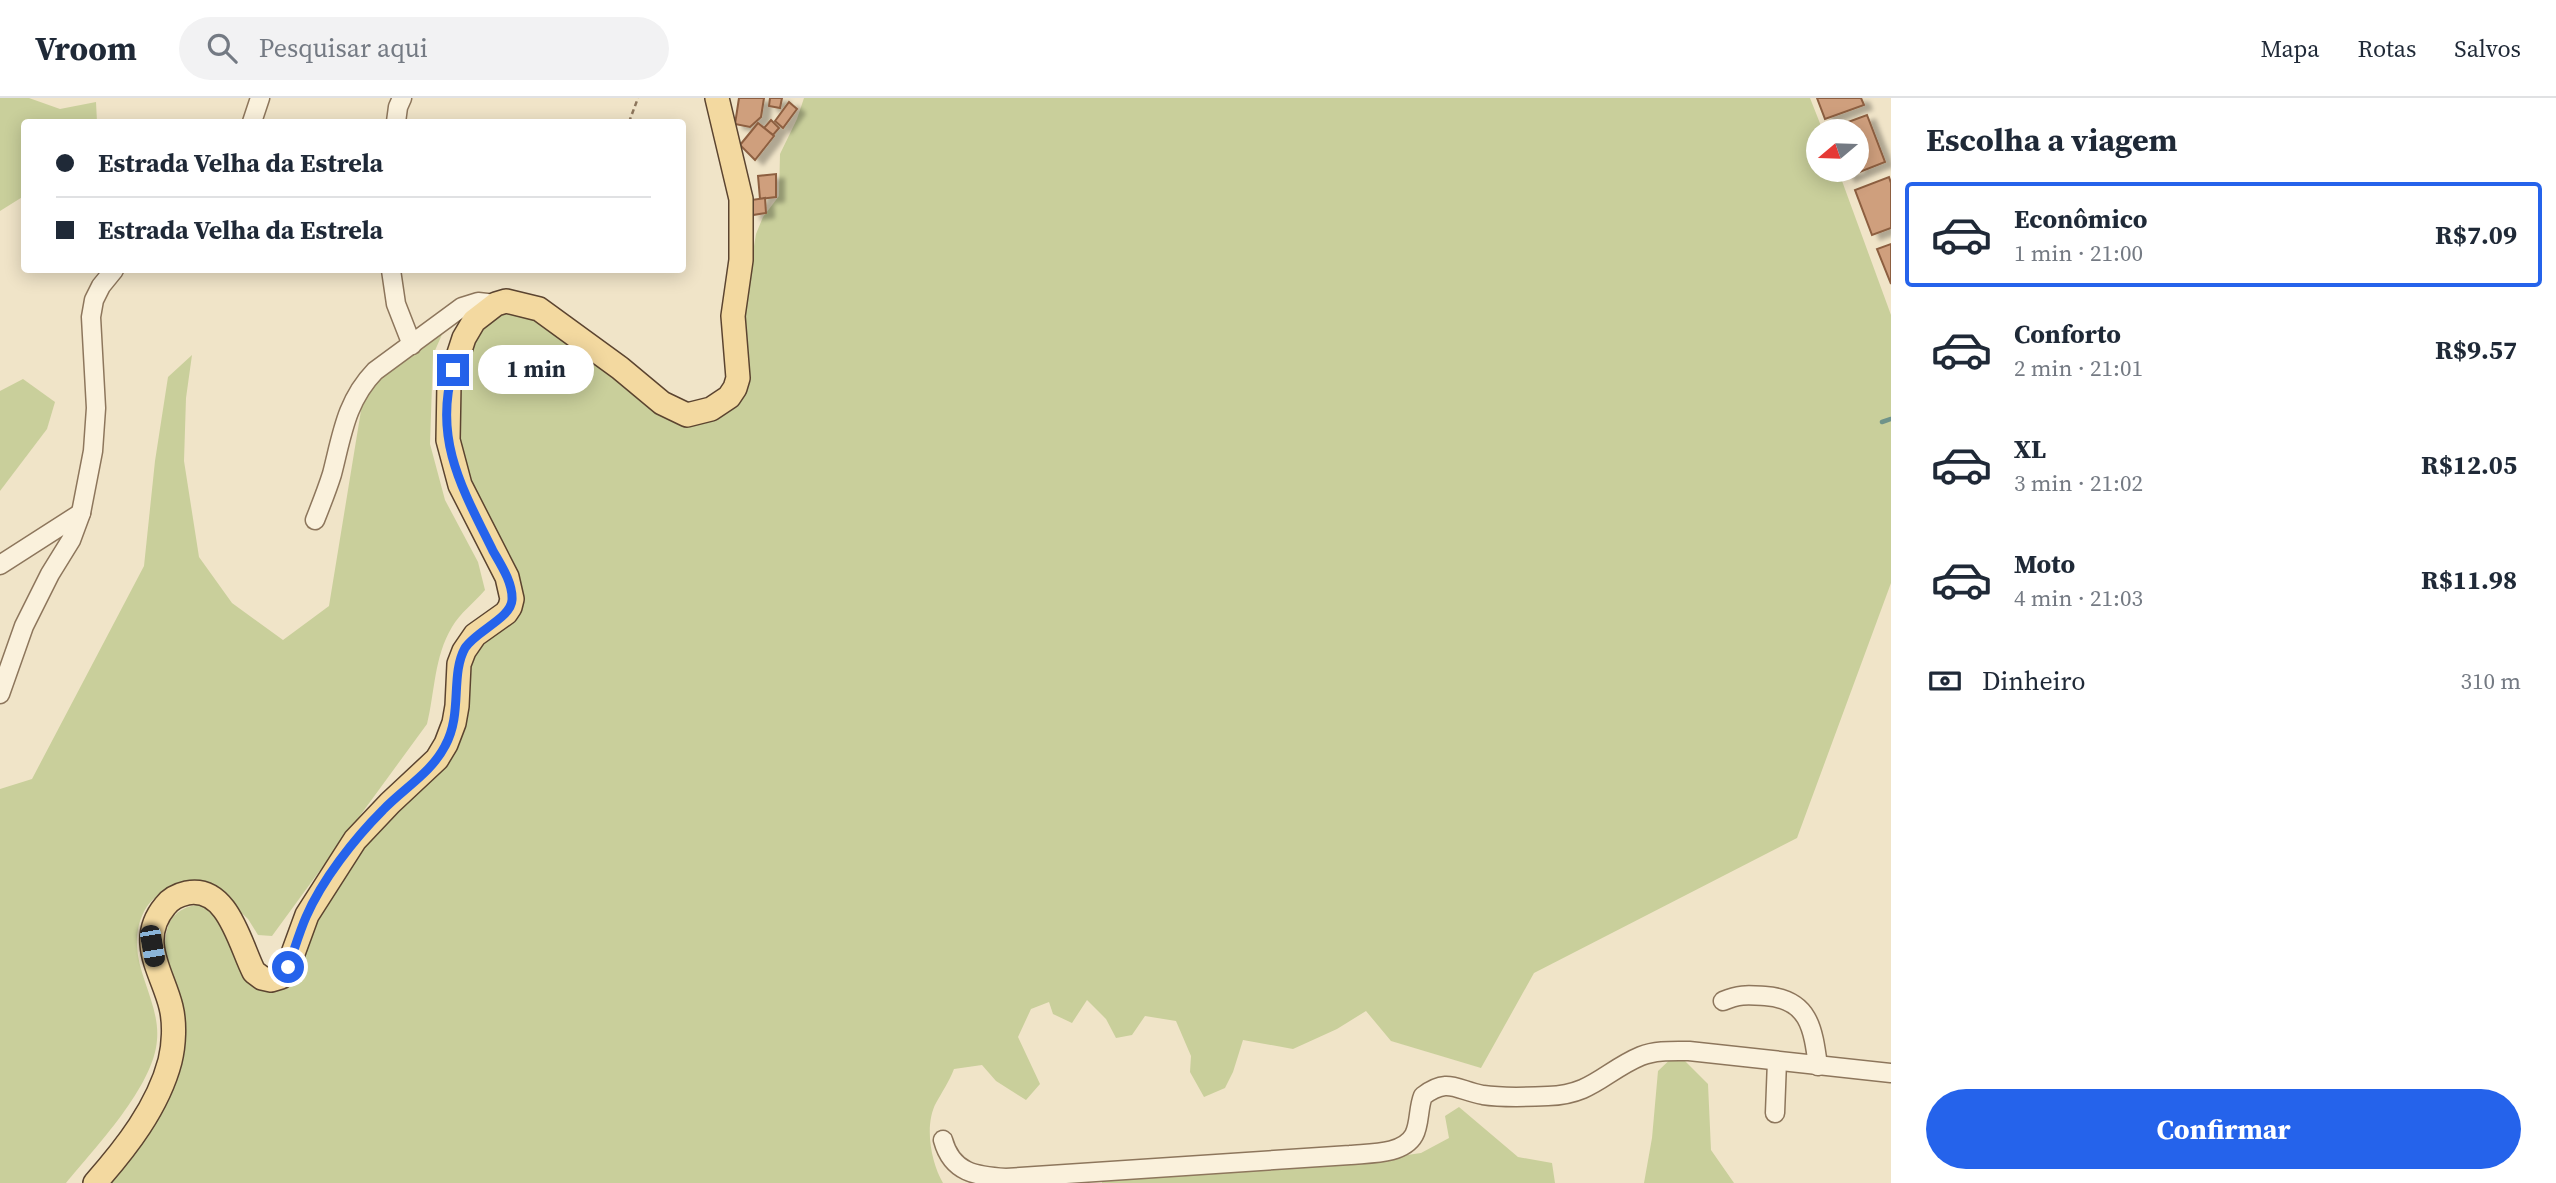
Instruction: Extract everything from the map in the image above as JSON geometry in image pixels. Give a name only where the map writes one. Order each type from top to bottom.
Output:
[{"type":"main road","points":[[95,1183],[154,1102],[170,1060],[173,1022],[171,1009],[156,967],[152,946],[153,927],[160,912],[169,901],[179,895],[191,892],[214,898],[228,914],[254,972],[271,980],[281,977],[288,967],[307,915],[355,840],[438,759],[454,723],[459,664],[464,651],[475,635],[506,613],[510,607],[512,599],[507,577],[460,485],[448,440],[449,384],[464,338],[474,321],[496,304],[517,302],[539,309],[675,411],[687,415],[702,413],[729,397],[735,388],[738,378],[733,316],[743,223],[741,199],[717,98]]},
{"type":"street","points":[[253,119],[260,98]]},
{"type":"street","points":[[396,119],[402,98]]},
{"type":"street","points":[[0,694],[24,626],[50,574],[71,540],[81,513],[93,451],[96,408],[91,317],[94,300],[112,273]]},
{"type":"street","points":[[391,273],[396,304],[412,345]]},
{"type":"street","points":[[315,520],[331,477],[352,399],[375,371],[462,307],[478,302],[496,304]]},
{"type":"street","points":[[0,565],[81,513]]},
{"type":"street","points":[[1723,1001],[1739,994],[1784,998],[1807,1017],[1814,1033],[1818,1066]]},
{"type":"street","points":[[943,1140],[952,1161],[963,1169],[973,1174],[1006,1178],[1350,1155],[1388,1151],[1405,1145],[1414,1135],[1423,1096],[1433,1088],[1454,1085],[1484,1095],[1548,1097],[1571,1094],[1592,1086],[1631,1061],[1657,1051],[1689,1051],[1891,1073]]},
{"type":"street","points":[[1775,1113],[1777,1061]]},
{"type":"path","points":[[630,119],[638,98]]},
{"type":"green space","points":[[0,98],[29,98],[60,109],[96,102],[97,119],[21,119],[21,198],[0,211]]},
{"type":"green space","points":[[804,98],[1810,98],[1818,119],[1806,119],[1806,182],[1842,182],[1891,315],[1891,583],[1797,838],[1534,973],[1481,1068],[1391,1041],[1366,1011],[1337,1029],[1293,1049],[1243,1040],[1225,1088],[1204,1097],[1190,1072],[1191,1056],[1176,1021],[1145,1016],[1132,1035],[1116,1038],[1106,1019],[1087,1000],[1072,1023],[1053,1014],[1049,1002],[1031,1009],[1018,1037],[1040,1084],[1026,1100],[996,1081],[982,1065],[954,1069],[936,1103],[930,1122],[930,1133],[935,1165],[943,1183],[94,1183],[180,1050],[165,961],[168,927],[174,916],[190,906],[209,904],[274,982],[326,887],[429,772],[460,665],[507,614],[449,440],[465,339],[516,304],[675,412],[729,398],[756,234],[763,217],[779,196],[780,154]]},
{"type":"green space","points":[[451,314],[433,355],[430,444],[445,500],[478,562],[485,590],[459,617],[446,638],[438,662],[427,724],[272,936],[258,935],[248,919],[218,891],[175,889],[162,893],[149,904],[138,928],[137,937],[138,957],[157,1028],[153,1058],[146,1077],[107,1135],[66,1183],[0,1183],[0,789],[32,779],[144,566],[155,461],[168,377],[192,355],[186,398],[184,461],[199,557],[232,603],[283,640],[329,606],[365,386]]},
{"type":"green space","points":[[23,379],[55,402],[47,429],[0,491],[0,391]]},
{"type":"green space","points":[[1677,1053],[1708,1084],[1711,1150],[1734,1183],[1644,1183],[1652,1138],[1658,1071]]},
{"type":"green space","points":[[1459,1107],[1518,1157],[1552,1163],[1555,1183],[1102,1183],[1102,1180],[1163,1172],[1338,1165],[1421,1153],[1449,1138],[1445,1116]]},
{"type":"building","points":[[739,98],[764,98],[761,117],[750,127],[735,124]]},
{"type":"building","points":[[770,98],[782,98],[780,108],[769,106]]},
{"type":"building","points":[[1817,98],[1861,98],[1864,105],[1825,119]]},
{"type":"building","points":[[789,102],[797,109],[783,128],[775,121]]},
{"type":"building","points":[[771,120],[779,128],[773,135],[764,128]]},
{"type":"building","points":[[1869,120],[1885,162],[1869,168]]},
{"type":"building","points":[[758,123],[774,136],[755,160],[740,145]]},
{"type":"building","points":[[776,174],[776,197],[760,199],[758,176]]},
{"type":"building","points":[[1889,177],[1891,228],[1872,235],[1855,190]]},
{"type":"building","points":[[765,198],[766,213],[753,215],[751,200]]},
{"type":"building","points":[[1891,244],[1891,284],[1877,249]]},
{"type":"waterway","points":[[1882,422],[1891,419]]},
{"type":"route","points":[[288,967],[307,915],[355,840],[438,759],[454,723],[459,664],[464,651],[475,635],[506,613],[510,607],[512,599],[507,577],[453,466],[447,414],[453,370]]}]
